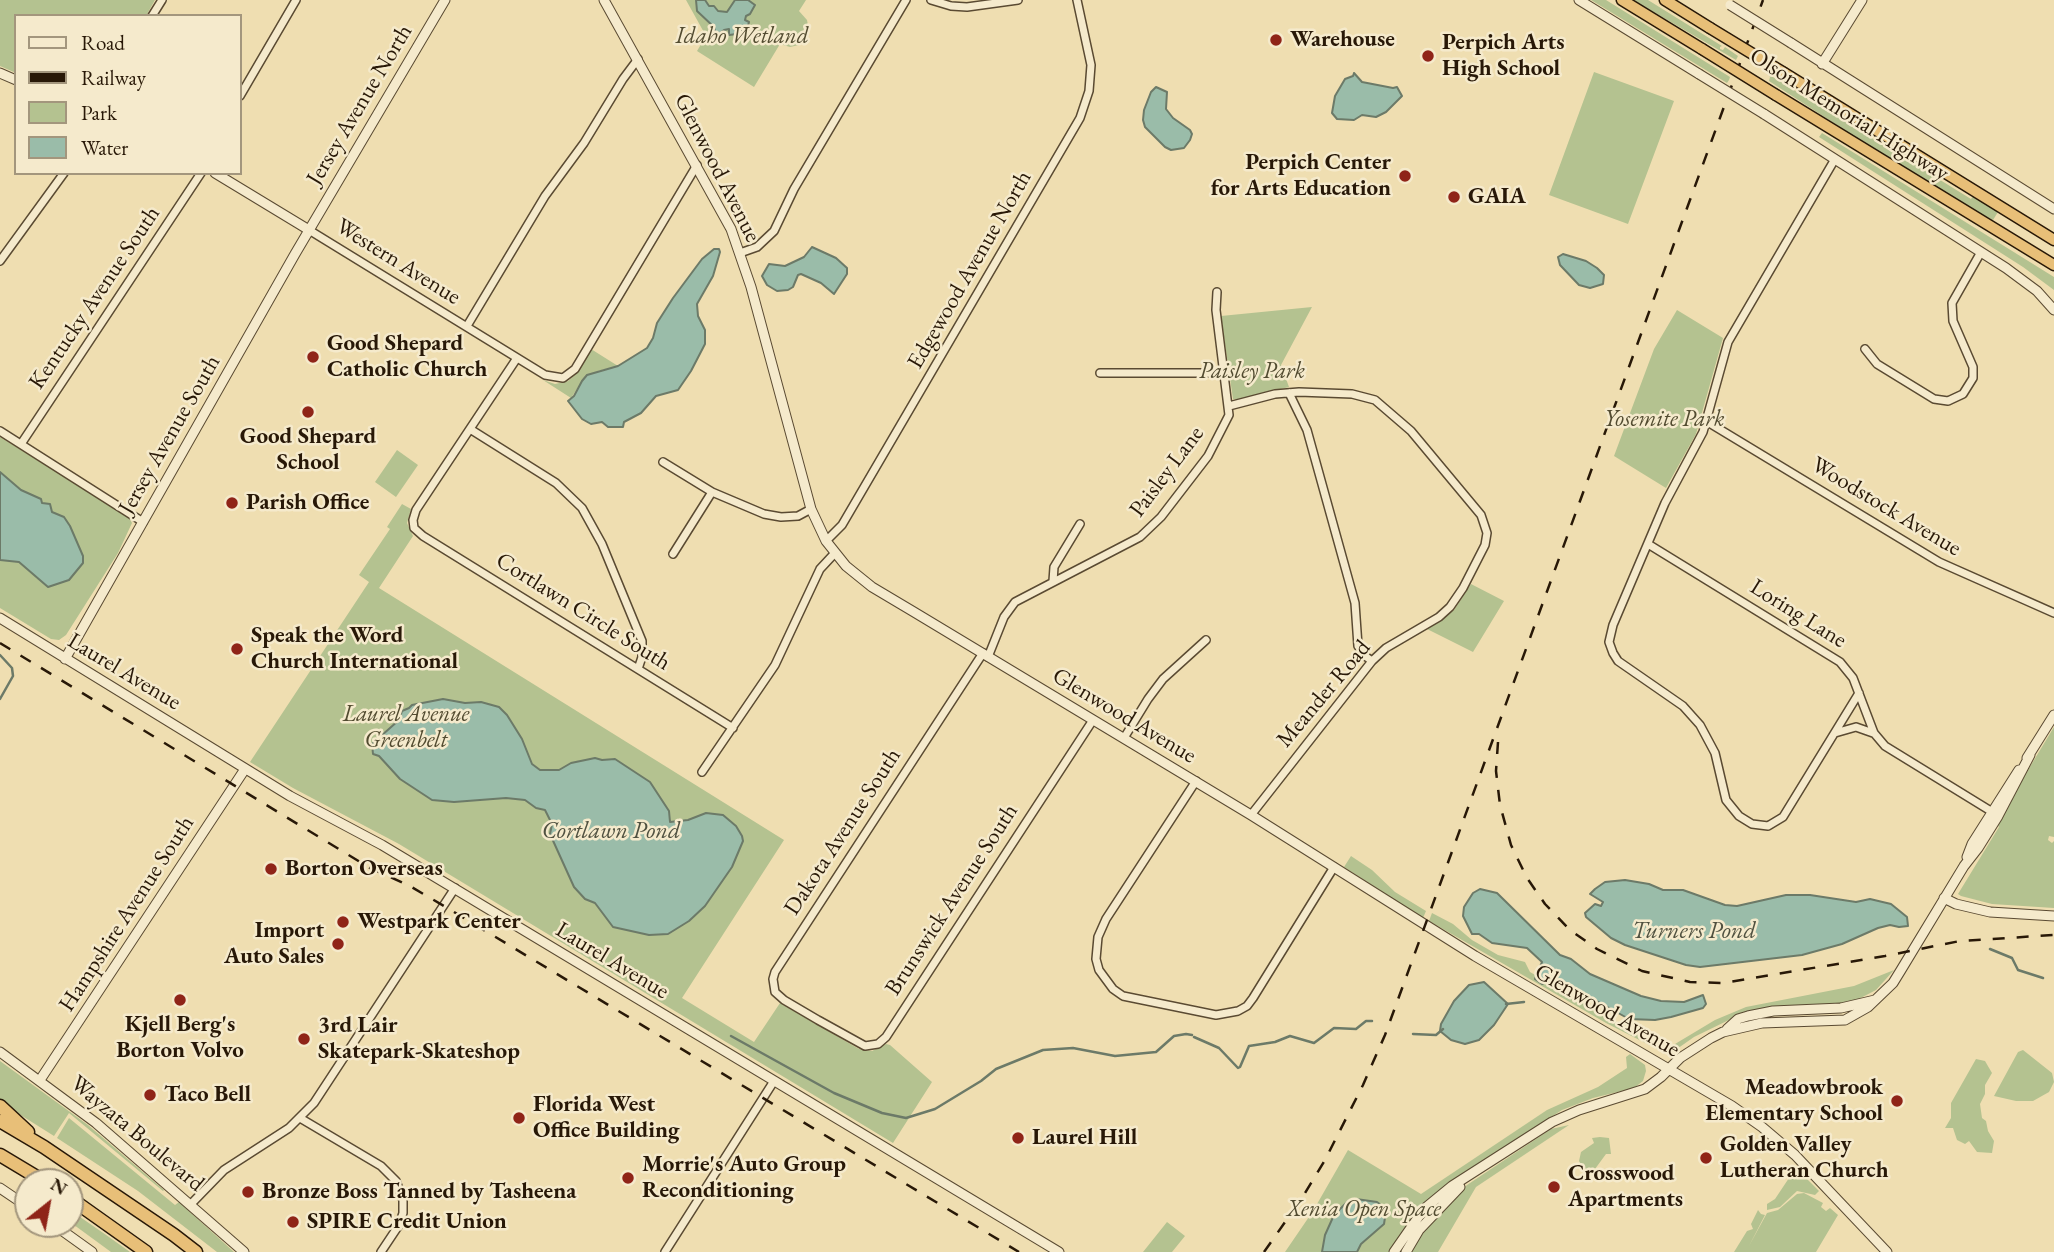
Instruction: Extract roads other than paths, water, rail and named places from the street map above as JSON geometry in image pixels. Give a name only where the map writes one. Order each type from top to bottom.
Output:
[{"type":"highway","name":"Olson Memorial Highway","points":[[1622,0],[2054,265]]},
{"type":"highway","name":"Olson Memorial Highway","points":[[1665,0],[2054,240]]},
{"type":"highway","points":[[0,1106],[44,1147]]},
{"type":"highway","points":[[0,1121],[44,1147],[196,1252]]},
{"type":"highway","points":[[0,1155],[22,1168]]},
{"type":"highway","points":[[84,1208],[146,1252]]},
{"type":"street","points":[[242,93],[296,0]]},
{"type":"street","name":"Jersey Avenue North","points":[[309,230],[445,0]]},
{"type":"street","name":"Glenwood Avenue","points":[[604,0],[723,213],[740,253],[811,509],[826,541],[846,566],[872,587],[1196,781],[1496,969],[1732,1106],[1777,1139],[1830,1189],[1887,1252]]},
{"type":"street","points":[[740,253],[762,244],[774,231],[794,189],[906,0]]},
{"type":"street","points":[[931,0],[967,7],[1018,0]]},
{"type":"street","name":"Edgewood Avenue North","points":[[826,541],[842,525],[1080,118],[1089,91],[1091,65],[1077,0]]},
{"type":"street","points":[[1579,0],[1982,252],[2037,291],[2054,310]]},
{"type":"street","points":[[1822,64],[1862,0]]},
{"type":"street","points":[[1726,3],[2054,209]]},
{"type":"street","points":[[467,326],[545,196],[584,143],[638,59]]},
{"type":"street","points":[[1835,159],[1732,331],[1698,443],[1670,491],[1609,638],[1610,647],[1618,661],[1683,706],[1700,725],[1715,753],[1723,793],[1729,806],[1752,824],[1768,826],[1783,817],[1859,693]]},
{"type":"street","name":"Western Avenue","points":[[218,175],[545,375],[563,377],[575,369],[697,165]]},
{"type":"street","points":[[0,261],[63,175]]},
{"type":"street","name":"Kentucky Avenue South","points":[[21,444],[200,175]]},
{"type":"street","name":"Jersey Avenue South","points":[[65,659],[309,230]]},
{"type":"street","points":[[1865,349],[1877,364],[1928,396],[1948,401],[1964,394],[1971,383],[1973,367],[1953,321],[1952,303],[1982,252]]},
{"type":"street","name":"Paisley Lane","points":[[986,655],[1009,608],[1021,598],[1148,531],[1208,456],[1227,421],[1229,406],[1216,310],[1217,292]]},
{"type":"street","points":[[517,358],[470,429],[556,483],[589,518],[642,641],[642,657],[638,669]]},
{"type":"street","points":[[1100,373],[1224,373]]},
{"type":"street","points":[[1289,393],[1307,430],[1355,603],[1358,646],[1372,661]]},
{"type":"street","name":"Meander Road","points":[[1229,406],[1289,393],[1352,394],[1375,400],[1411,431],[1484,521],[1487,533],[1485,544],[1454,602],[1440,617],[1387,648],[1372,661],[1251,815]]},
{"type":"street","name":"Woodstock Avenue","points":[[1706,421],[1948,567],[2054,613]]},
{"type":"street","name":"Cortlawn Circle South","points":[[470,429],[416,510],[414,528],[733,728]]},
{"type":"street","points":[[0,431],[143,522]]},
{"type":"street","points":[[663,463],[712,492],[753,511],[772,516],[798,516],[811,509]]},
{"type":"street","points":[[673,554],[712,492]]},
{"type":"street","points":[[1053,581],[1054,567],[1080,524]]},
{"type":"street","name":"Loring Lane","points":[[1648,544],[1835,658],[1849,671],[1874,733],[1891,751],[1995,814]]},
{"type":"street","points":[[702,772],[775,665],[820,569],[834,554]]},
{"type":"street","name":"Laurel Avenue","points":[[0,618],[245,769],[455,888],[1059,1252]]},
{"type":"street","points":[[1124,738],[1163,679],[1206,640]]},
{"type":"street","name":"Dakota Avenue South","points":[[818,1020],[775,992],[775,972],[986,655]]},
{"type":"street","points":[[1394,1252],[1434,1199],[1565,1116],[1645,1088],[1693,1049],[1723,1032],[1779,1022],[1844,1020],[1859,1014],[1892,983],[1964,866],[1972,845],[1995,814],[2054,715]]},
{"type":"street","name":"Brunswick Avenue South","points":[[818,1020],[865,1046],[874,1045],[886,1037],[1093,719]]},
{"type":"street","points":[[1835,733],[1856,727],[1874,733]]},
{"type":"street","name":"Hampshire Avenue South","points":[[40,1080],[245,769]]},
{"type":"street","points":[[1196,781],[1106,919],[1098,937],[1096,959],[1105,981],[1123,996],[1216,1015],[1233,1014],[1247,1006],[1334,867]]},
{"type":"street","points":[[191,1204],[233,1163],[274,1138],[300,1118],[320,1095],[455,888]]},
{"type":"street","points":[[1944,898],[1956,904],[1990,912],[2054,916]]},
{"type":"street","name":"Wayzata Boulevard","points":[[0,1052],[96,1123],[244,1252]]},
{"type":"street","points":[[665,1252],[774,1081]]},
{"type":"street","points":[[300,1118],[386,1169],[396,1181],[403,1200],[403,1213],[399,1225],[381,1252]]},
{"type":"street","points":[[1406,1252],[1432,1214],[1496,1158]]},
{"type":"street","points":[[72,1238],[92,1252]]},
{"type":"water","points":[[696,0],[705,0],[718,11],[727,12],[735,0],[748,0],[755,5],[746,16],[745,20],[749,22],[743,31],[737,30],[737,34],[729,35],[729,29],[716,36],[714,27],[697,11]]},
{"type":"water","points":[[1354,73],[1362,82],[1397,87],[1402,96],[1386,112],[1376,117],[1362,115],[1354,120],[1337,119],[1332,113],[1335,96],[1345,79]]},
{"type":"water","points":[[1156,87],[1167,92],[1166,109],[1192,134],[1184,148],[1171,150],[1165,147],[1145,127],[1144,110],[1151,92]]},
{"type":"water","points":[[812,247],[836,258],[847,268],[847,274],[834,294],[821,283],[801,274],[788,290],[777,291],[767,285],[762,276],[769,264],[785,266],[804,257]]},
{"type":"water","points":[[714,249],[719,249],[720,252],[713,276],[697,304],[698,316],[705,330],[705,344],[678,390],[656,396],[641,413],[624,422],[623,427],[608,427],[602,422],[591,424],[582,419],[568,401],[582,381],[587,375],[618,366],[647,348],[657,323],[673,298],[702,259]]},
{"type":"water","points":[[1563,254],[1586,261],[1597,268],[1604,275],[1603,284],[1590,288],[1579,285],[1560,265],[1558,257]]},
{"type":"water","points":[[0,472],[21,490],[41,499],[42,503],[50,504],[52,512],[64,517],[70,526],[83,556],[83,563],[69,580],[48,587],[19,562],[0,560]]},
{"type":"water","name":"Cortlawn Pond","points":[[443,699],[465,703],[481,702],[499,707],[522,739],[532,764],[540,770],[559,770],[571,763],[595,758],[615,759],[650,782],[669,811],[670,822],[688,820],[706,813],[723,815],[736,826],[743,841],[732,867],[705,906],[689,921],[668,934],[649,935],[613,927],[595,903],[585,899],[574,887],[550,834],[552,824],[545,810],[536,808],[525,800],[506,798],[454,802],[432,800],[400,779],[379,756],[373,754],[372,744],[399,720],[402,711],[412,705]]},
{"type":"water","name":"Turners Pond","points":[[1625,880],[1649,884],[1663,890],[1683,890],[1725,905],[1737,906],[1786,895],[1810,895],[1856,902],[1870,899],[1891,904],[1907,917],[1908,926],[1890,925],[1878,928],[1842,944],[1802,955],[1700,967],[1686,965],[1625,945],[1611,938],[1586,917],[1585,913],[1595,904],[1601,906],[1603,902],[1590,894],[1595,889],[1605,882]]},
{"type":"water","points":[[1480,889],[1497,893],[1560,955],[1571,959],[1590,974],[1641,996],[1661,1001],[1684,1002],[1703,995],[1706,1004],[1703,1008],[1671,1017],[1655,1020],[1629,1019],[1555,978],[1542,984],[1535,979],[1542,962],[1527,948],[1492,943],[1479,934],[1472,934],[1463,916],[1464,907],[1473,893]]},
{"type":"water","points":[[1484,982],[1508,1004],[1494,1025],[1479,1040],[1465,1044],[1451,1040],[1440,1031],[1454,1001],[1469,985]]},
{"type":"water","points":[[1356,1199],[1381,1205],[1386,1211],[1384,1224],[1361,1244],[1357,1252],[1322,1252],[1325,1235],[1334,1215],[1348,1201]]},
{"type":"waterway","points":[[0,655],[12,668],[13,676],[0,699]]},
{"type":"waterway","points":[[1990,949],[2012,958],[2018,970],[2043,978]]},
{"type":"waterway","points":[[1506,1004],[1524,1002]]},
{"type":"waterway","points":[[1194,1037],[1219,1048],[1238,1068],[1249,1046],[1275,1042],[1290,1036],[1314,1043],[1334,1028],[1356,1029],[1366,1021],[1372,1021]]},
{"type":"waterway","points":[[1413,1034],[1436,1035],[1443,1029]]},
{"type":"waterway","points":[[731,1036],[834,1093],[882,1113],[906,1118],[935,1109],[996,1069],[1043,1050],[1073,1048],[1115,1056],[1156,1052],[1174,1036],[1192,1035]]},
{"type":"railway","points":[[1264,1252],[1325,1160],[1385,1035],[1763,0]]},
{"type":"railway","points":[[0,643],[370,868],[408,885],[444,906],[1019,1252]]},
{"type":"railway","points":[[1498,742],[1496,771],[1500,805],[1511,845],[1527,878],[1545,904],[1570,930],[1597,949],[1642,971],[1690,982],[1723,983],[1960,941],[2054,935]]},
{"type":"place","name":"Warehouse","points":[[1276,40]]},
{"type":"place","name":"Perpich Arts High School","points":[[1428,56]]},
{"type":"place","name":"Perpich Center for Arts Education","points":[[1405,176]]},
{"type":"place","name":"GAIA","points":[[1454,197]]},
{"type":"place","name":"Good Shepard Catholic Church","points":[[313,357]]},
{"type":"place","name":"Good Shepard School","points":[[308,412]]},
{"type":"place","name":"Parish Office","points":[[232,503]]},
{"type":"place","name":"Speak the Word Church International","points":[[237,649]]},
{"type":"place","name":"Borton Overseas","points":[[271,869]]},
{"type":"place","name":"Westpark Center","points":[[343,922]]},
{"type":"place","name":"Import Auto Sales","points":[[338,944]]},
{"type":"place","name":"Kjell Berg's Borton Volvo","points":[[180,1000]]},
{"type":"place","name":"3rd Lair Skatepark-Skateshop","points":[[304,1039]]},
{"type":"place","name":"Taco Bell","points":[[150,1095]]},
{"type":"place","name":"Meadowbrook Elementary School","points":[[1897,1101]]},
{"type":"place","name":"Florida West Office Building","points":[[519,1118]]},
{"type":"place","name":"Laurel Hill","points":[[1018,1138]]},
{"type":"place","name":"Golden Valley Lutheran Church","points":[[1706,1158]]},
{"type":"place","name":"Morrie's Auto Group Reconditioning","points":[[628,1178]]},
{"type":"place","name":"Crosswood Apartments","points":[[1554,1187]]},
{"type":"place","name":"Bronze Boss Tanned by Tasheena","points":[[248,1192]]},
{"type":"place","name":"SPIRE Credit Union","points":[[293,1222]]},
{"type":"park label","name":"Idaho Wetland","points":[[742,37]]},
{"type":"park label","name":"Paisley Park","points":[[1252,372]]},
{"type":"park label","name":"Yosemite Park","points":[[1664,420]]},
{"type":"park label","name":"Laurel Avenue Greenbelt","points":[[406,728]]},
{"type":"park label","name":"Xenia Open Space","points":[[1364,1210]]}]
